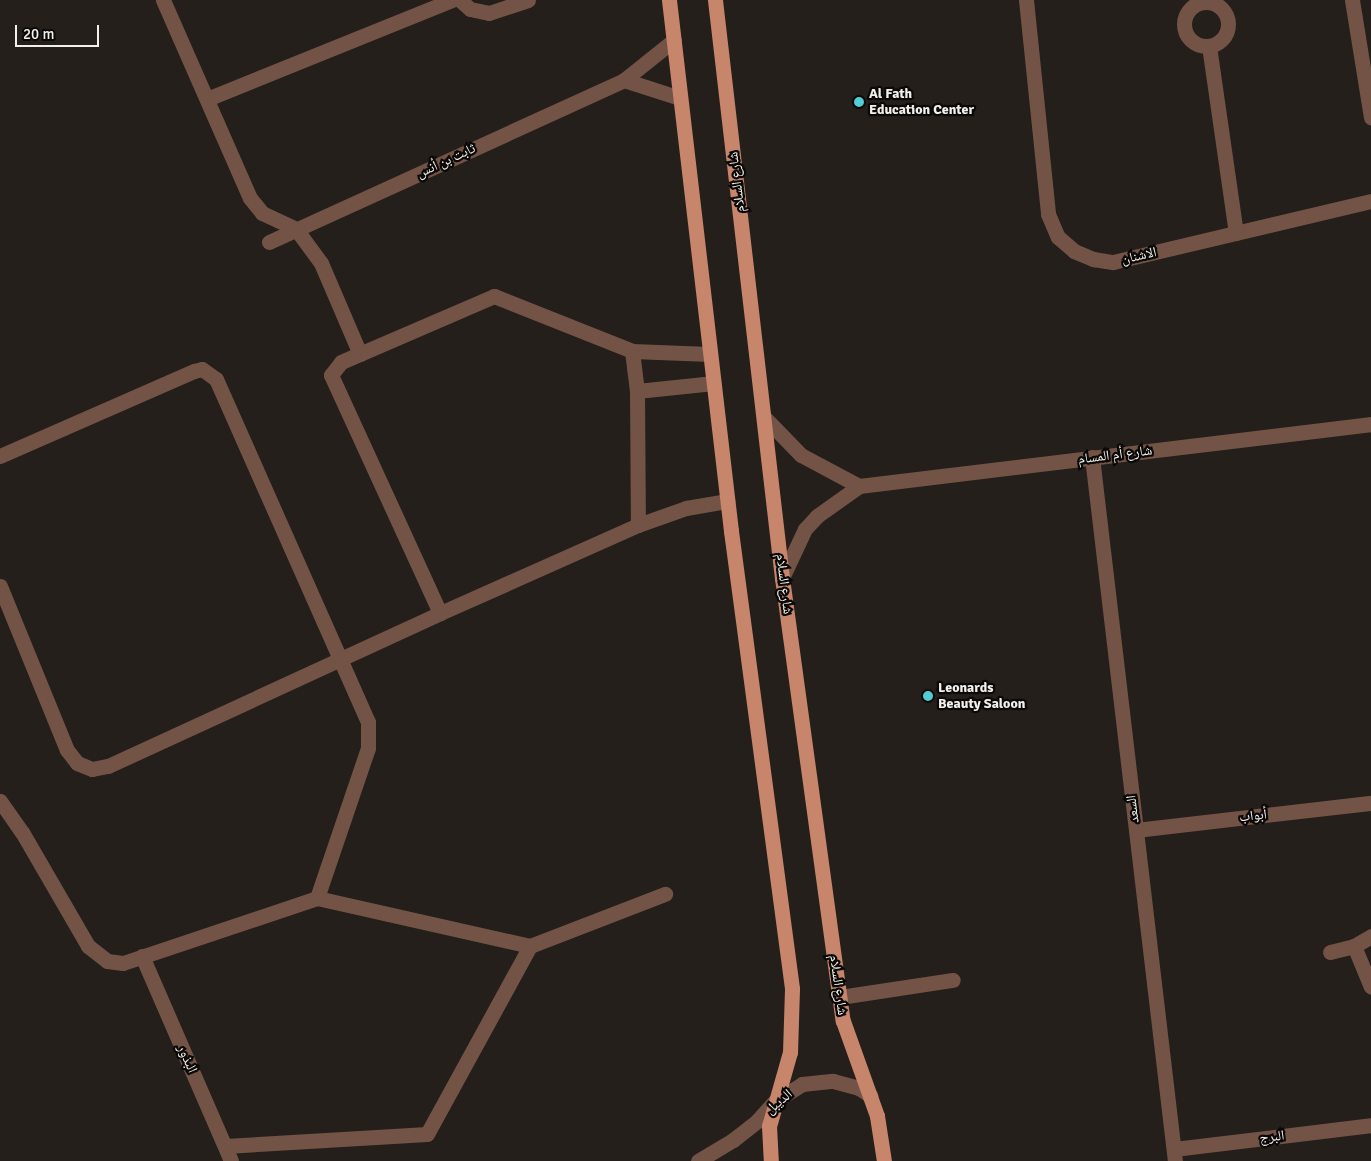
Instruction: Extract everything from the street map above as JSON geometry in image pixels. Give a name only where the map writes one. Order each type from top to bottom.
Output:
[{"type":"main road","points":[[669,0],[727,501],[793,1010],[790,1052],[769,1126],[771,1161]]},
{"type":"main road","name":"شارع السلام","points":[[715,0],[782,578],[843,1022],[871,1096],[884,1161]]},
{"type":"street","points":[[163,0],[250,198],[262,213],[296,229],[321,263],[360,354]]},
{"type":"street","points":[[206,99],[452,0]]},
{"type":"street","points":[[460,0],[470,9],[489,13],[528,0]]},
{"type":"street","name":"الاشنان","points":[[1026,0],[1048,214],[1058,238],[1074,251],[1093,259],[1113,262],[1371,200]]},
{"type":"street","points":[[1352,0],[1371,117]]},
{"type":"street","name":"ثابت بن أنس","points":[[269,242],[624,80],[674,40]]},
{"type":"street","points":[[1209,46],[1236,233]]},
{"type":"street","points":[[624,80],[680,98]]},
{"type":"street","points":[[440,613],[333,384],[334,368],[360,354],[494,296],[632,351],[710,354]]},
{"type":"street","points":[[632,351],[637,391],[638,525]]},
{"type":"street","points":[[0,456],[194,371],[210,372],[341,657],[370,735],[317,898]]},
{"type":"street","points":[[637,391],[714,383]]},
{"type":"street","points":[[764,417],[801,455],[859,486]]},
{"type":"street","name":"شارع أم المسام","points":[[782,578],[805,529],[817,516],[859,486],[1371,424]]},
{"type":"street","name":"السعد","points":[[1092,458],[1174,1155]]},
{"type":"street","points":[[0,586],[67,750],[77,763],[92,769],[108,766],[341,657],[638,525],[686,508],[727,501]]},
{"type":"street","points":[[0,802],[22,832],[88,946],[106,961],[123,963],[317,898],[530,946],[666,894]]},
{"type":"street","name":"أبواب","points":[[1136,830],[1371,803]]},
{"type":"street","points":[[1330,952],[1354,946],[1371,936]]},
{"type":"street","points":[[225,1146],[427,1134],[530,946]]},
{"type":"street","points":[[1354,946],[1371,987]]},
{"type":"street","name":"البذور","points":[[142,956],[231,1161]]},
{"type":"street","points":[[840,997],[953,980]]},
{"type":"street","name":"الديبل","points":[[698,1161],[733,1140],[757,1121],[775,1102],[802,1084],[819,1081],[846,1083],[871,1096]]},
{"type":"street","name":"البرج","points":[[1174,1155],[1371,1125]]},
{"type":"place","name":"Al Fath Education Center","points":[[859,102]]},
{"type":"place","name":"Leonards Beauty Saloon","points":[[928,696]]}]
